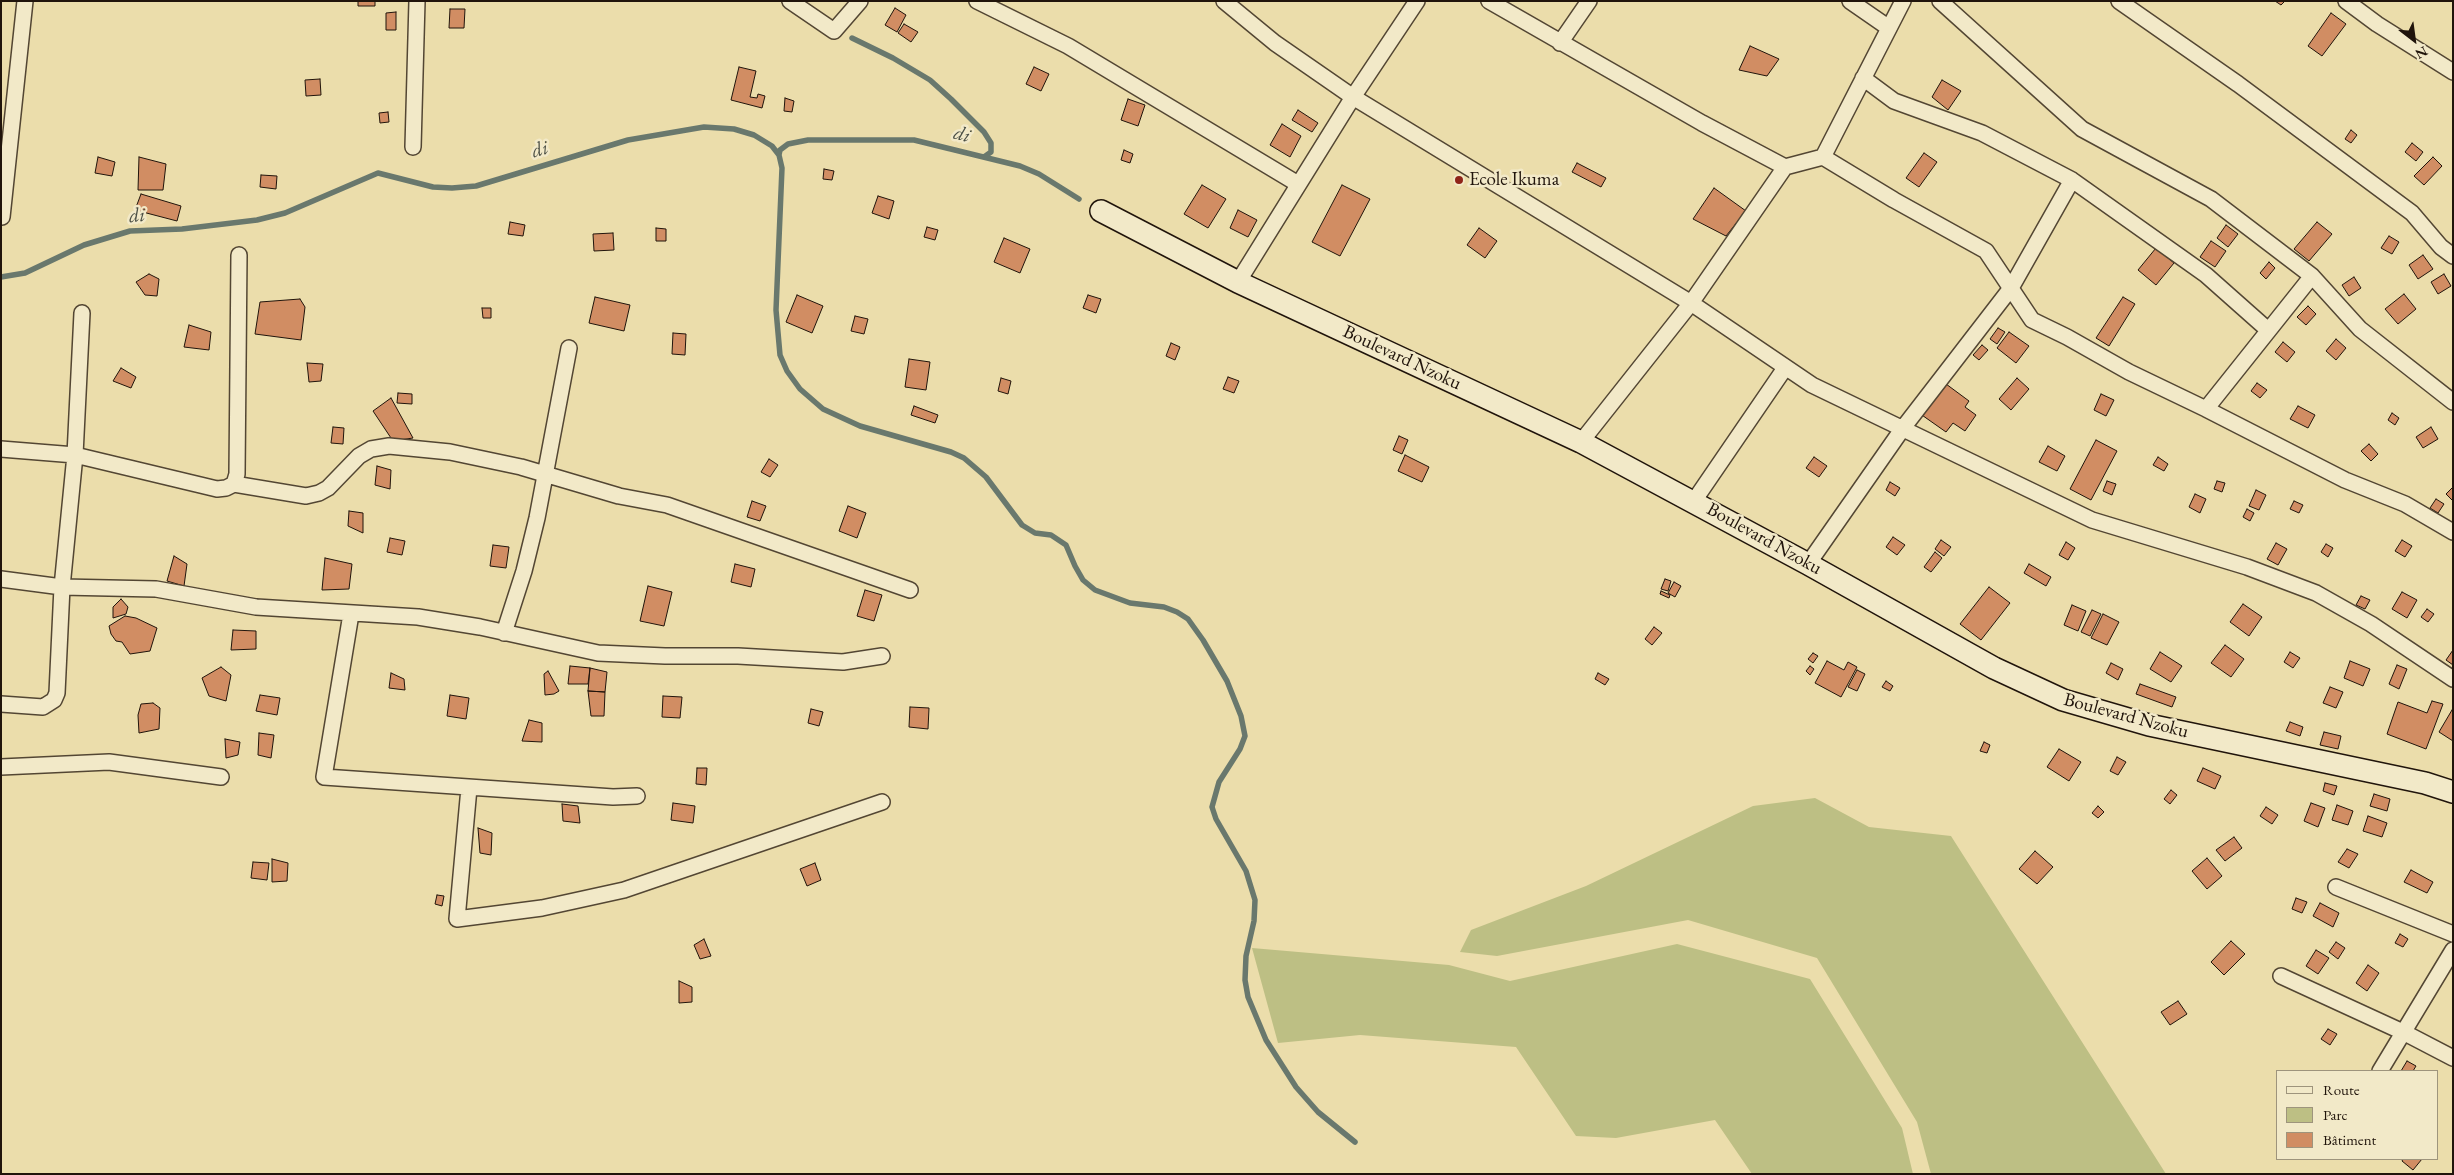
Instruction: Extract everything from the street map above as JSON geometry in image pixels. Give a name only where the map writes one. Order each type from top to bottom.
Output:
[{"type":"street","points":[[2,217],[24,1]]},
{"type":"street","points":[[412,148],[417,1]]},
{"type":"street","points":[[790,1],[834,31],[860,1]]},
{"type":"street","points":[[977,1],[1068,46],[1298,184]]},
{"type":"street","points":[[1224,1],[1275,43],[1353,97],[1691,303],[1785,368],[1837,399],[1903,428],[2092,520],[2247,567],[2316,593],[2371,624],[2453,679]]},
{"type":"street","points":[[1238,282],[1353,97],[1417,1]]},
{"type":"street","points":[[1489,1],[1702,123],[1785,167]]},
{"type":"street","points":[[1560,43],[1589,1]]},
{"type":"street","points":[[1850,1],[1889,28]]},
{"type":"street","points":[[1823,157],[1903,1]]},
{"type":"street","points":[[1940,1],[2082,129],[2211,199],[2312,276],[2360,329],[2453,402]]},
{"type":"street","points":[[2119,1],[2238,84],[2412,213],[2441,247],[2453,256]]},
{"type":"street","points":[[2346,1],[2377,24],[2453,72]]},
{"type":"street","points":[[1863,78],[1894,101],[1982,133],[2072,180],[2206,275],[2268,330]]},
{"type":"street","points":[[1582,442],[1691,303],[1785,167],[1823,157],[1894,200],[1986,251],[2032,320],[2068,337],[2129,372],[2206,408],[2345,480],[2404,504],[2453,532]]},
{"type":"street","points":[[1808,564],[1903,428],[2011,288],[2072,180]]},
{"type":"street","name":"Boulevard Nzoku","points":[[1101,211],[1238,282],[1582,442],[1694,501],[1994,668],[2063,700],[2148,725],[2416,781],[2453,792]]},
{"type":"street","points":[[234,484],[237,474],[239,255]]},
{"type":"street","points":[[2206,408],[2312,276]]},
{"type":"street","points":[[1,704],[43,707],[54,700],[57,693],[62,587],[76,455],[82,313]]},
{"type":"street","points":[[504,633],[524,571],[569,348]]},
{"type":"street","points":[[1694,501],[1785,368]]},
{"type":"street","points":[[1,449],[76,455],[217,489],[226,488],[234,484],[306,496],[319,493],[328,488],[359,456],[371,449],[389,446],[450,452],[545,474],[618,496],[667,505],[910,590]]},
{"type":"street","points":[[1,579],[62,587],[156,589],[256,607],[418,617],[598,653],[665,656],[738,656],[843,662],[882,656]]},
{"type":"street","points":[[351,614],[324,777],[613,797],[637,796]]},
{"type":"street","points":[[1,767],[109,762],[221,777]]},
{"type":"street","points":[[469,788],[457,919],[542,908],[624,890],[882,802]]},
{"type":"street","points":[[2336,887],[2453,934]]},
{"type":"street","points":[[2381,1070],[2405,1033],[2453,950]]},
{"type":"street","points":[[2281,976],[2405,1033],[2453,1058]]},
{"type":"green space","points":[[1815,798],[1869,827],[1951,836],[2166,1174],[1931,1174],[1917,1122],[1817,958],[1688,920],[1497,956],[1460,952],[1471,930],[1586,886],[1753,806]]},
{"type":"green space","points":[[1677,944],[1810,979],[1902,1128],[1913,1174],[1752,1174],[1715,1120],[1616,1138],[1576,1136],[1516,1047],[1360,1035],[1278,1043],[1252,948],[1449,965],[1510,981]]},
{"type":"building","points":[[358,1],[375,1],[375,6],[358,6]]},
{"type":"building","points":[[2275,1],[2285,1],[2281,5]]},
{"type":"building","points":[[895,8],[906,15],[897,32],[885,25]]},
{"type":"building","points":[[450,9],[465,9],[464,28],[449,28]]},
{"type":"building","points":[[396,12],[396,30],[386,30],[386,13]]},
{"type":"building","points":[[2331,13],[2346,24],[2322,56],[2308,46]]},
{"type":"building","points":[[904,24],[918,32],[911,42],[898,33]]},
{"type":"building","points":[[1750,46],[1779,59],[1767,76],[1739,70]]},
{"type":"building","points":[[739,67],[756,71],[750,97],[757,98],[758,94],[765,96],[762,108],[731,100]]},
{"type":"building","points":[[1034,67],[1049,74],[1041,91],[1026,84]]},
{"type":"building","points":[[320,79],[321,95],[306,96],[305,80]]},
{"type":"building","points":[[1942,80],[1961,91],[1948,110],[1932,97]]},
{"type":"building","points":[[785,98],[794,101],[792,112],[784,111]]},
{"type":"building","points":[[1128,99],[1145,105],[1138,126],[1121,120]]},
{"type":"building","points":[[1298,110],[1318,123],[1312,132],[1292,120]]},
{"type":"building","points":[[388,112],[389,122],[380,123],[379,113]]},
{"type":"building","points":[[1282,124],[1301,136],[1290,157],[1270,145]]},
{"type":"building","points":[[2351,130],[2357,135],[2351,143],[2345,139]]},
{"type":"building","points":[[2412,143],[2423,152],[2416,161],[2405,152]]},
{"type":"building","points":[[1124,150],[1133,154],[1130,163],[1121,160]]},
{"type":"building","points":[[1924,153],[1937,162],[1919,187],[1906,178]]},
{"type":"building","points":[[98,157],[115,162],[112,176],[95,173]]},
{"type":"building","points":[[139,157],[166,164],[163,190],[138,190]]},
{"type":"building","points":[[2433,157],[2442,166],[2424,185],[2414,176]]},
{"type":"building","points":[[1577,163],[1606,178],[1601,187],[1572,172]]},
{"type":"building","points":[[824,169],[834,171],[832,180],[823,179]]},
{"type":"building","points":[[261,175],[277,176],[276,189],[260,187]]},
{"type":"building","points":[[1202,185],[1226,199],[1208,228],[1184,214]]},
{"type":"building","points":[[1342,185],[1370,199],[1340,256],[1312,242]]},
{"type":"building","points":[[1714,188],[1746,211],[1726,236],[1693,219]]},
{"type":"building","points":[[141,194],[181,206],[177,221],[135,210]]},
{"type":"building","points":[[878,196],[894,201],[889,219],[872,213]]},
{"type":"building","points":[[1238,210],[1257,220],[1248,237],[1230,228]]},
{"type":"building","points":[[510,222],[525,225],[523,236],[508,234]]},
{"type":"building","points":[[2317,222],[2332,234],[2309,261],[2294,249]]},
{"type":"building","points":[[2226,225],[2238,234],[2228,247],[2217,238]]},
{"type":"building","points":[[927,227],[938,230],[935,240],[924,237]]},
{"type":"building","points":[[656,228],[666,229],[666,241],[656,241]]},
{"type":"building","points":[[1479,228],[1497,241],[1485,258],[1467,245]]},
{"type":"building","points":[[613,233],[614,250],[594,251],[593,234]]},
{"type":"building","points":[[2389,236],[2399,242],[2392,254],[2381,248]]},
{"type":"building","points":[[1004,238],[1030,249],[1020,273],[994,262]]},
{"type":"building","points":[[2211,241],[2226,251],[2215,267],[2200,257]]},
{"type":"building","points":[[2156,248],[2174,263],[2156,285],[2138,270]]},
{"type":"building","points":[[2423,255],[2433,269],[2418,279],[2409,265]]},
{"type":"building","points":[[2269,262],[2275,268],[2266,279],[2260,273]]},
{"type":"building","points":[[149,274],[159,279],[157,296],[145,295],[136,282]]},
{"type":"building","points":[[2444,274],[2451,286],[2438,294],[2431,282]]},
{"type":"building","points":[[2354,277],[2361,288],[2349,296],[2342,285]]},
{"type":"building","points":[[2404,294],[2416,309],[2398,324],[2385,309]]},
{"type":"building","points":[[797,295],[823,306],[812,333],[786,322]]},
{"type":"building","points":[[1088,295],[1101,299],[1096,313],[1083,308]]},
{"type":"building","points":[[595,297],[630,305],[624,331],[589,323]]},
{"type":"building","points":[[2123,297],[2135,304],[2109,346],[2096,338]]},
{"type":"building","points":[[300,299],[305,307],[301,340],[255,334],[260,302]]},
{"type":"building","points":[[2308,306],[2316,314],[2306,325],[2297,317]]},
{"type":"building","points":[[482,308],[491,308],[491,318],[483,318]]},
{"type":"building","points":[[855,316],[868,319],[864,334],[851,331]]},
{"type":"building","points":[[189,325],[211,332],[209,350],[184,347]]},
{"type":"building","points":[[1998,328],[2005,332],[1997,344],[1990,339]]},
{"type":"building","points":[[2009,332],[2029,346],[2016,363],[1997,348]]},
{"type":"building","points":[[673,333],[686,334],[685,355],[672,354]]},
{"type":"building","points":[[2336,339],[2346,348],[2336,360],[2326,351]]},
{"type":"building","points":[[2283,342],[2295,352],[2287,362],[2275,352]]},
{"type":"building","points":[[1171,343],[1180,347],[1175,360],[1166,356]]},
{"type":"building","points":[[1982,345],[1988,350],[1979,360],[1973,355]]},
{"type":"building","points":[[909,359],[930,362],[926,390],[905,387]]},
{"type":"building","points":[[307,363],[323,364],[321,381],[309,382]]},
{"type":"building","points":[[121,368],[136,377],[131,388],[113,381]]},
{"type":"building","points":[[1228,377],[1239,381],[1234,393],[1223,389]]},
{"type":"building","points":[[1001,378],[1011,381],[1008,394],[998,391]]},
{"type":"building","points":[[2017,378],[2029,389],[2011,410],[1999,399]]},
{"type":"building","points":[[1942,381],[1969,401],[1965,407],[1976,415],[1965,431],[1953,423],[1946,432],[1919,413]]},
{"type":"building","points":[[2257,383],[2267,390],[2260,398],[2251,391]]},
{"type":"building","points":[[398,393],[412,394],[412,404],[397,403]]},
{"type":"building","points":[[2101,394],[2114,400],[2106,416],[2094,410]]},
{"type":"building","points":[[391,398],[413,438],[393,441],[373,411]]},
{"type":"building","points":[[914,406],[938,415],[935,423],[911,415]]},
{"type":"building","points":[[2298,406],[2315,415],[2308,428],[2290,419]]},
{"type":"building","points":[[2392,413],[2399,418],[2395,425],[2388,420]]},
{"type":"building","points":[[333,427],[344,428],[343,444],[331,443]]},
{"type":"building","points":[[2431,427],[2438,439],[2423,448],[2416,437]]},
{"type":"building","points":[[1399,436],[1408,440],[1402,454],[1393,450]]},
{"type":"building","points":[[2096,440],[2117,451],[2091,500],[2070,489]]},
{"type":"building","points":[[2369,444],[2378,454],[2371,461],[2361,451]]},
{"type":"building","points":[[2048,446],[2065,456],[2057,471],[2039,462]]},
{"type":"building","points":[[1405,455],[1429,467],[1422,482],[1398,471]]},
{"type":"building","points":[[1814,457],[1827,466],[1819,477],[1806,468]]},
{"type":"building","points":[[2158,457],[2168,464],[2164,471],[2153,465]]},
{"type":"building","points":[[769,459],[778,465],[770,477],[761,472]]},
{"type":"building","points":[[377,466],[391,470],[390,489],[375,485]]},
{"type":"building","points":[[2107,481],[2116,484],[2112,495],[2103,491]]},
{"type":"building","points":[[2217,481],[2225,483],[2222,492],[2214,489]]},
{"type":"building","points":[[1890,482],[1900,488],[1895,496],[1886,490]]},
{"type":"building","points":[[2453,487],[2453,501],[2446,494]]},
{"type":"building","points":[[2256,490],[2266,495],[2259,510],[2249,506]]},
{"type":"building","points":[[2195,494],[2206,499],[2200,513],[2189,507]]},
{"type":"building","points":[[2436,499],[2444,504],[2438,513],[2430,508]]},
{"type":"building","points":[[752,501],[766,506],[760,521],[747,517]]},
{"type":"building","points":[[2294,501],[2303,505],[2299,513],[2290,509]]},
{"type":"building","points":[[848,506],[866,513],[857,538],[839,531]]},
{"type":"building","points":[[2247,509],[2254,513],[2250,521],[2243,517]]},
{"type":"building","points":[[349,511],[363,513],[363,533],[348,526]]},
{"type":"building","points":[[1893,537],[1905,545],[1897,555],[1886,547]]},
{"type":"building","points":[[390,538],[405,541],[402,555],[387,552]]},
{"type":"building","points":[[1941,540],[1951,547],[1944,556],[1935,549]]},
{"type":"building","points":[[2402,540],[2412,546],[2405,557],[2395,551]]},
{"type":"building","points":[[2066,542],[2075,548],[2068,560],[2059,555]]},
{"type":"building","points":[[2276,543],[2287,549],[2278,565],[2267,559]]},
{"type":"building","points":[[2326,544],[2333,548],[2328,557],[2321,552]]},
{"type":"building","points":[[493,545],[509,547],[506,568],[490,566]]},
{"type":"building","points":[[1935,552],[1942,558],[1931,572],[1924,567]]},
{"type":"building","points":[[174,556],[187,564],[184,586],[167,581]]},
{"type":"building","points":[[325,558],[352,564],[349,589],[322,590]]},
{"type":"building","points":[[735,564],[755,569],[751,587],[731,582]]},
{"type":"building","points":[[2029,564],[2051,577],[2046,586],[2024,573]]},
{"type":"building","points":[[1665,579],[1671,581],[1668,591],[1661,589]]},
{"type":"building","points":[[1674,582],[1681,586],[1675,597],[1668,593]]},
{"type":"building","points":[[648,586],[672,592],[664,626],[640,621]]},
{"type":"building","points":[[1989,587],[2010,603],[1981,640],[1960,624]]},
{"type":"building","points":[[865,590],[882,595],[874,621],[857,616]]},
{"type":"building","points":[[1661,591],[1670,595],[1669,598],[1660,594]]},
{"type":"building","points":[[2402,592],[2417,600],[2407,618],[2392,609]]},
{"type":"building","points":[[2361,596],[2370,600],[2365,609],[2356,605]]},
{"type":"building","points":[[121,599],[128,607],[126,614],[113,618],[113,607]]},
{"type":"building","points":[[2243,604],[2262,617],[2249,636],[2230,622]]},
{"type":"building","points":[[2072,605],[2086,611],[2078,631],[2064,625]]},
{"type":"building","points":[[2427,609],[2434,614],[2428,622],[2421,617]]},
{"type":"building","points":[[2092,610],[2101,614],[2090,636],[2081,632]]},
{"type":"building","points":[[2103,614],[2119,622],[2107,645],[2091,638]]},
{"type":"building","points":[[125,616],[136,618],[157,628],[150,651],[130,654],[122,642],[116,641],[111,634],[109,626]]},
{"type":"building","points":[[1654,627],[1662,633],[1652,645],[1645,639]]},
{"type":"building","points":[[233,630],[256,631],[256,649],[231,650]]},
{"type":"building","points":[[2225,645],[2244,659],[2231,677],[2211,663]]},
{"type":"building","points":[[2453,650],[2453,665],[2446,660]]},
{"type":"building","points":[[2160,652],[2182,666],[2171,682],[2150,669]]},
{"type":"building","points":[[2290,652],[2300,658],[2293,668],[2284,662]]},
{"type":"building","points":[[1813,653],[1818,656],[1813,663],[1808,659]]},
{"type":"building","points":[[1827,661],[1844,670],[1848,662],[1857,667],[1841,697],[1815,683]]},
{"type":"building","points":[[2350,661],[2370,669],[2363,686],[2344,678]]},
{"type":"building","points":[[2111,663],[2123,669],[2118,680],[2106,673]]},
{"type":"building","points":[[2397,665],[2407,669],[2399,689],[2389,684]]},
{"type":"building","points":[[570,666],[590,668],[588,684],[568,684]]},
{"type":"building","points":[[1810,666],[1814,669],[1810,675],[1806,671]]},
{"type":"building","points":[[221,667],[231,675],[226,701],[209,696],[202,678]]},
{"type":"building","points":[[590,668],[607,672],[605,692],[588,691]]},
{"type":"building","points":[[1857,670],[1865,674],[1857,691],[1848,687]]},
{"type":"building","points":[[548,671],[559,691],[554,694],[545,695],[544,674]]},
{"type":"building","points":[[391,673],[404,679],[405,690],[389,688]]},
{"type":"building","points":[[1598,673],[1609,679],[1605,685],[1595,679]]},
{"type":"building","points":[[1886,681],[1893,686],[1890,691],[1882,687]]},
{"type":"building","points":[[2140,684],[2176,697],[2172,707],[2136,694]]},
{"type":"building","points":[[2330,687],[2343,692],[2336,708],[2323,703]]},
{"type":"building","points":[[588,691],[605,692],[604,716],[591,716]]},
{"type":"building","points":[[260,695],[280,698],[277,715],[256,711]]},
{"type":"building","points":[[450,695],[469,698],[466,719],[447,716]]},
{"type":"building","points":[[663,696],[682,697],[680,718],[662,717]]},
{"type":"building","points":[[2432,701],[2443,704],[2426,749],[2387,734],[2398,702],[2427,713]]},
{"type":"building","points":[[153,703],[160,708],[159,729],[139,733],[138,715],[141,704]]},
{"type":"building","points":[[910,707],[929,708],[928,729],[909,727]]},
{"type":"building","points":[[811,709],[823,712],[819,726],[808,723]]},
{"type":"building","points":[[2453,710],[2453,741],[2439,732]]},
{"type":"building","points":[[529,720],[542,723],[542,742],[522,741]]},
{"type":"building","points":[[2290,722],[2303,727],[2300,736],[2286,731]]},
{"type":"building","points":[[2324,732],[2341,736],[2338,749],[2320,745]]},
{"type":"building","points":[[259,733],[274,735],[271,758],[258,755]]},
{"type":"building","points":[[225,739],[240,742],[238,755],[226,758]]},
{"type":"building","points":[[1984,742],[1990,745],[1987,753],[1980,751]]},
{"type":"building","points":[[2059,749],[2081,762],[2069,781],[2047,767]]},
{"type":"building","points":[[2117,757],[2126,762],[2118,775],[2110,771]]},
{"type":"building","points":[[697,768],[707,768],[706,785],[696,784]]},
{"type":"building","points":[[2203,768],[2221,776],[2215,789],[2197,781]]},
{"type":"building","points":[[2325,783],[2337,786],[2334,795],[2323,791]]},
{"type":"building","points":[[2171,790],[2177,795],[2170,804],[2164,799]]},
{"type":"building","points":[[2374,794],[2390,799],[2387,811],[2370,806]]},
{"type":"building","points":[[673,803],[695,806],[693,823],[671,820]]},
{"type":"building","points":[[2311,803],[2325,808],[2318,827],[2304,821]]},
{"type":"building","points":[[562,804],[578,806],[580,823],[563,821]]},
{"type":"building","points":[[2337,805],[2353,811],[2348,825],[2332,820]]},
{"type":"building","points":[[2098,806],[2104,812],[2098,818],[2092,813]]},
{"type":"building","points":[[2266,807],[2278,815],[2272,824],[2260,816]]},
{"type":"building","points":[[2368,816],[2387,823],[2382,837],[2363,831]]},
{"type":"building","points":[[478,828],[492,833],[491,855],[480,853]]},
{"type":"building","points":[[2234,837],[2242,848],[2225,861],[2216,850]]},
{"type":"building","points":[[2347,849],[2358,854],[2349,868],[2338,862]]},
{"type":"building","points":[[2035,851],[2053,867],[2037,884],[2019,869]]},
{"type":"building","points":[[2207,858],[2222,876],[2207,889],[2192,871]]},
{"type":"building","points":[[272,859],[288,863],[287,881],[272,882]]},
{"type":"building","points":[[253,862],[269,863],[267,880],[251,878]]},
{"type":"building","points":[[815,863],[821,880],[807,886],[800,869]]},
{"type":"building","points":[[2411,870],[2433,882],[2427,893],[2404,882]]},
{"type":"building","points":[[437,895],[444,896],[442,906],[435,904]]},
{"type":"building","points":[[2296,898],[2307,902],[2302,913],[2292,909]]},
{"type":"building","points":[[2320,903],[2339,913],[2333,927],[2313,916]]},
{"type":"building","points":[[2400,934],[2408,939],[2403,947],[2395,943]]},
{"type":"building","points":[[704,939],[711,956],[700,959],[694,945]]},
{"type":"building","points":[[2231,941],[2245,954],[2224,975],[2211,962]]},
{"type":"building","points":[[2336,942],[2345,948],[2338,959],[2329,952]]},
{"type":"building","points":[[2316,950],[2329,958],[2318,974],[2306,966]]},
{"type":"building","points":[[2368,965],[2379,973],[2367,991],[2356,983]]},
{"type":"building","points":[[679,981],[692,987],[692,1002],[679,1003]]},
{"type":"building","points":[[2178,1001],[2187,1014],[2170,1025],[2161,1012]]},
{"type":"building","points":[[2328,1029],[2337,1034],[2330,1045],[2321,1039]]},
{"type":"building","points":[[2407,1061],[2416,1066],[2414,1070],[2402,1070]]},
{"type":"building","points":[[2402,1160],[2421,1160],[2413,1170]]},
{"type":"waterway","points":[[852,38],[893,58],[930,80],[984,132],[991,143],[991,152],[984,157]]},
{"type":"waterway","points":[[1,277],[25,273],[84,245],[130,231],[182,229],[257,220],[285,213],[378,173],[433,187],[476,186],[628,140],[704,127],[734,129],[754,135],[772,146],[779,155],[782,168],[776,310],[780,355],[787,371],[800,389],[823,409],[860,426],[951,452],[964,458],[986,477],[1022,525],[1035,533],[1051,535],[1066,545],[1083,580],[1095,590],[1130,603],[1164,607],[1188,619],[1203,640],[1227,681],[1241,716],[1245,736],[1240,749],[1219,782],[1212,807],[1216,819],[1246,871],[1255,900],[1254,921],[1246,956],[1245,980],[1248,997],[1266,1040],[1296,1087],[1318,1112],[1355,1142]]},
{"type":"waterway","name":"di","points":[[779,155],[780,150],[788,144],[808,140],[914,140],[1020,166],[1039,174],[1079,199]]},
{"type":"place","name":"Ecole Ikuma","points":[[1459,180]]}]
